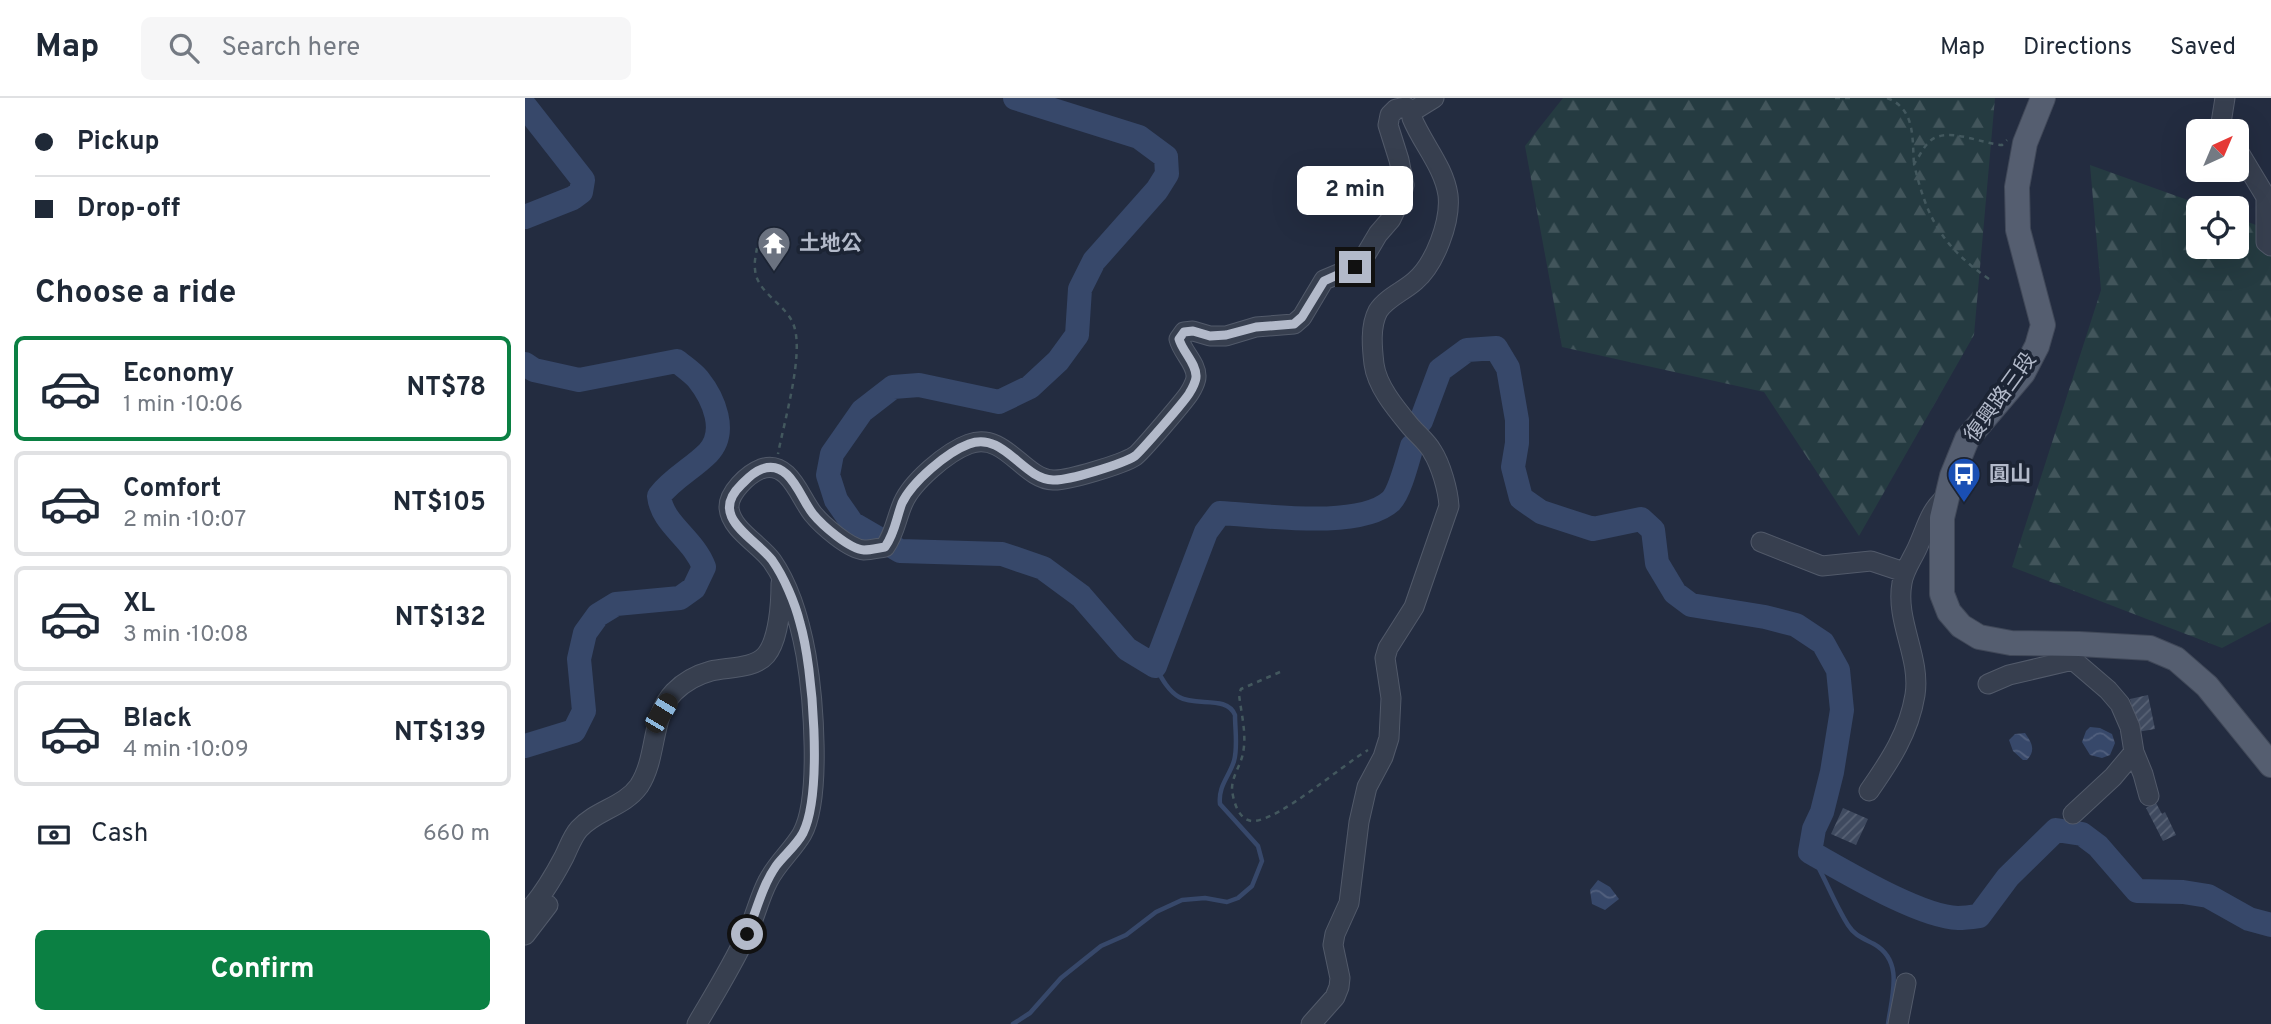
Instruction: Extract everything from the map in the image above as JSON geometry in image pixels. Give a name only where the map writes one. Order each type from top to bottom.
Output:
[{"type":"main road","name":"復興路三段","points":[[2043,98],[2025,143],[2017,187],[2018,230],[2043,325],[2037,346],[2023,373],[1966,439],[1946,497],[1942,517],[1943,594],[1949,612],[1961,626],[1979,637],[2070,652],[2150,648],[2176,659],[2207,686],[2271,765]]},
{"type":"street","points":[[1413,111],[1434,98]]},
{"type":"street","points":[[2222,119],[2225,98]]},
{"type":"street","points":[[697,1024],[747,934],[766,883],[803,832],[809,812],[814,732],[811,686],[800,622],[772,560],[734,522],[729,510],[729,500],[735,491],[763,468],[775,468],[788,476],[813,514],[841,540],[862,550],[889,541],[908,492],[927,473],[969,444],[983,442],[994,445],[1041,477],[1054,480],[1094,471],[1135,456],[1190,393],[1196,377],[1194,368],[1181,347],[1179,339],[1184,332],[1193,331],[1210,336],[1226,335],[1256,327],[1294,324],[1302,317],[1324,281],[1362,261],[1378,234],[1391,219],[1404,185],[1388,125],[1390,115],[1396,109],[1406,107],[1413,111]]},
{"type":"street","points":[[1311,1024],[1335,997],[1339,987],[1340,978],[1333,946],[1335,934],[1349,902],[1359,822],[1367,787],[1383,757],[1389,738],[1391,698],[1385,658],[1388,648],[1414,607],[1449,506],[1434,453],[1380,384],[1374,366],[1372,333],[1379,309],[1415,282],[1426,270],[1435,256],[1448,206],[1448,192],[1417,130],[1412,118],[1413,111]]},
{"type":"street","points":[[2249,169],[2266,197],[2266,242],[2271,246]]},
{"type":"street","points":[[1869,791],[1899,745],[1915,693],[1915,674],[1901,604],[1904,572],[1912,560],[1933,508],[1946,497]]},
{"type":"street","points":[[1761,542],[1822,566],[1871,561],[1904,572]]},
{"type":"street","points":[[525,914],[548,885],[573,836],[581,827],[631,795],[640,785],[653,754],[661,713],[672,695],[687,681],[709,671],[745,665],[767,654],[781,605],[781,578]]},
{"type":"street","points":[[1988,684],[2070,652],[2120,704],[2130,727],[2134,752],[2148,796]]},
{"type":"street","points":[[2073,814],[2113,777],[2134,752]]},
{"type":"street","points":[[525,935],[555,897],[566,870],[564,856]]},
{"type":"street","points":[[1898,1024],[1906,983]]},
{"type":"path","points":[[1835,98],[1851,98]]},
{"type":"path","points":[[1887,98],[1907,115],[1913,130],[1914,164],[1925,207],[1938,231],[1966,263],[1989,279]]},
{"type":"path","points":[[1914,164],[1931,140],[1943,135],[1958,135],[1987,144],[2002,145],[2010,137]]},
{"type":"path","points":[[757,247],[754,272],[765,290],[788,314],[795,327],[797,351],[775,468]]},
{"type":"path","points":[[1280,672],[1241,689],[1239,694],[1245,741],[1243,757],[1232,787],[1239,812],[1246,820],[1254,821],[1280,811],[1389,738]]},
{"type":"green space","points":[[1563,98],[1995,98],[1974,335],[1859,536],[1764,392],[1562,347],[1525,146]]},
{"type":"green space","points":[[2090,165],[2186,199],[2186,259],[2249,259],[2249,222],[2267,229],[2271,225],[2271,622],[2222,648],[2012,567],[2101,290]]},
{"type":"water","points":[[2090,727],[2112,734],[2115,743],[2110,755],[2102,758],[2090,755],[2082,742]]},
{"type":"water","points":[[2025,733],[2032,747],[2027,760],[2023,760],[2013,751],[2009,740],[2015,734]]},
{"type":"water","points":[[1598,880],[1610,887],[1619,899],[1605,910],[1592,904],[1590,890]]},
{"type":"building","points":[[2148,695],[2155,729],[2137,732],[2130,699]]},
{"type":"building","points":[[2156,803],[2162,814],[2165,812],[2176,835],[2163,841],[2146,808]]},
{"type":"building","points":[[1843,808],[1868,819],[1856,845],[1831,834]]},
{"type":"waterway","points":[[1015,98],[1139,137],[1166,157],[1167,174],[1157,190],[1094,261],[1080,289],[1077,335],[1058,361],[1030,387],[999,402],[919,385],[893,387],[862,411],[832,454],[828,475],[836,500],[852,523],[900,551],[1002,554],[1043,568],[1081,596],[1127,649],[1155,666],[1206,532],[1220,513],[1309,519],[1357,515],[1376,510],[1391,501],[1398,490],[1412,446]]},
{"type":"waterway","points":[[525,106],[583,180],[581,192],[573,198],[525,217]]},
{"type":"waterway","points":[[1421,421],[1440,370],[1467,350],[1496,348],[1508,368],[1517,420],[1513,467],[1521,498],[1541,512],[1593,529],[1641,519],[1653,530],[1657,563],[1675,593],[1691,605],[1796,625],[1823,643],[1838,670],[1842,710],[1832,772],[1822,812],[1814,829],[1810,852],[1903,902],[1942,916],[1963,918],[1979,916],[2008,877],[2056,830],[2082,834],[2098,846],[2137,891],[2183,892],[2208,896],[2249,919],[2271,925]]},
{"type":"waterway","points":[[525,364],[534,370],[579,380],[677,361],[696,376],[704,387],[717,416],[718,426],[714,445],[708,453],[659,496],[666,515],[693,548],[704,567],[694,588],[680,598],[616,604],[598,615],[585,633],[579,659],[584,711],[574,731],[525,746]]},
{"type":"waterway","points":[[1013,1024],[1030,1013],[1061,978],[1101,946],[1126,935],[1156,912],[1182,900],[1205,898],[1227,902],[1238,898],[1252,886],[1262,861],[1258,846],[1220,804],[1222,787],[1235,756],[1235,715],[1225,705],[1179,697],[1168,687],[1155,666]]},
{"type":"waterway","points":[[1810,852],[1851,929],[1883,951],[1889,960],[1894,980],[1888,1024]]},
{"type":"place","name":"土地公","points":[[774,273]]},
{"type":"place","name":"圓山","points":[[1964,504]]},
{"type":"route","points":[[747,934],[766,883],[803,832],[812,788],[814,732],[811,686],[800,622],[772,560],[734,522],[729,510],[729,500],[735,491],[763,468],[775,468],[788,476],[813,514],[841,540],[862,550],[885,547],[893,536],[901,506],[908,492],[948,456],[969,444],[983,442],[994,445],[1041,477],[1054,480],[1094,471],[1135,456],[1190,393],[1196,377],[1194,368],[1181,347],[1179,339],[1184,332],[1193,331],[1210,336],[1226,335],[1256,327],[1294,324],[1308,309],[1324,281],[1332,275],[1355,267]]}]
